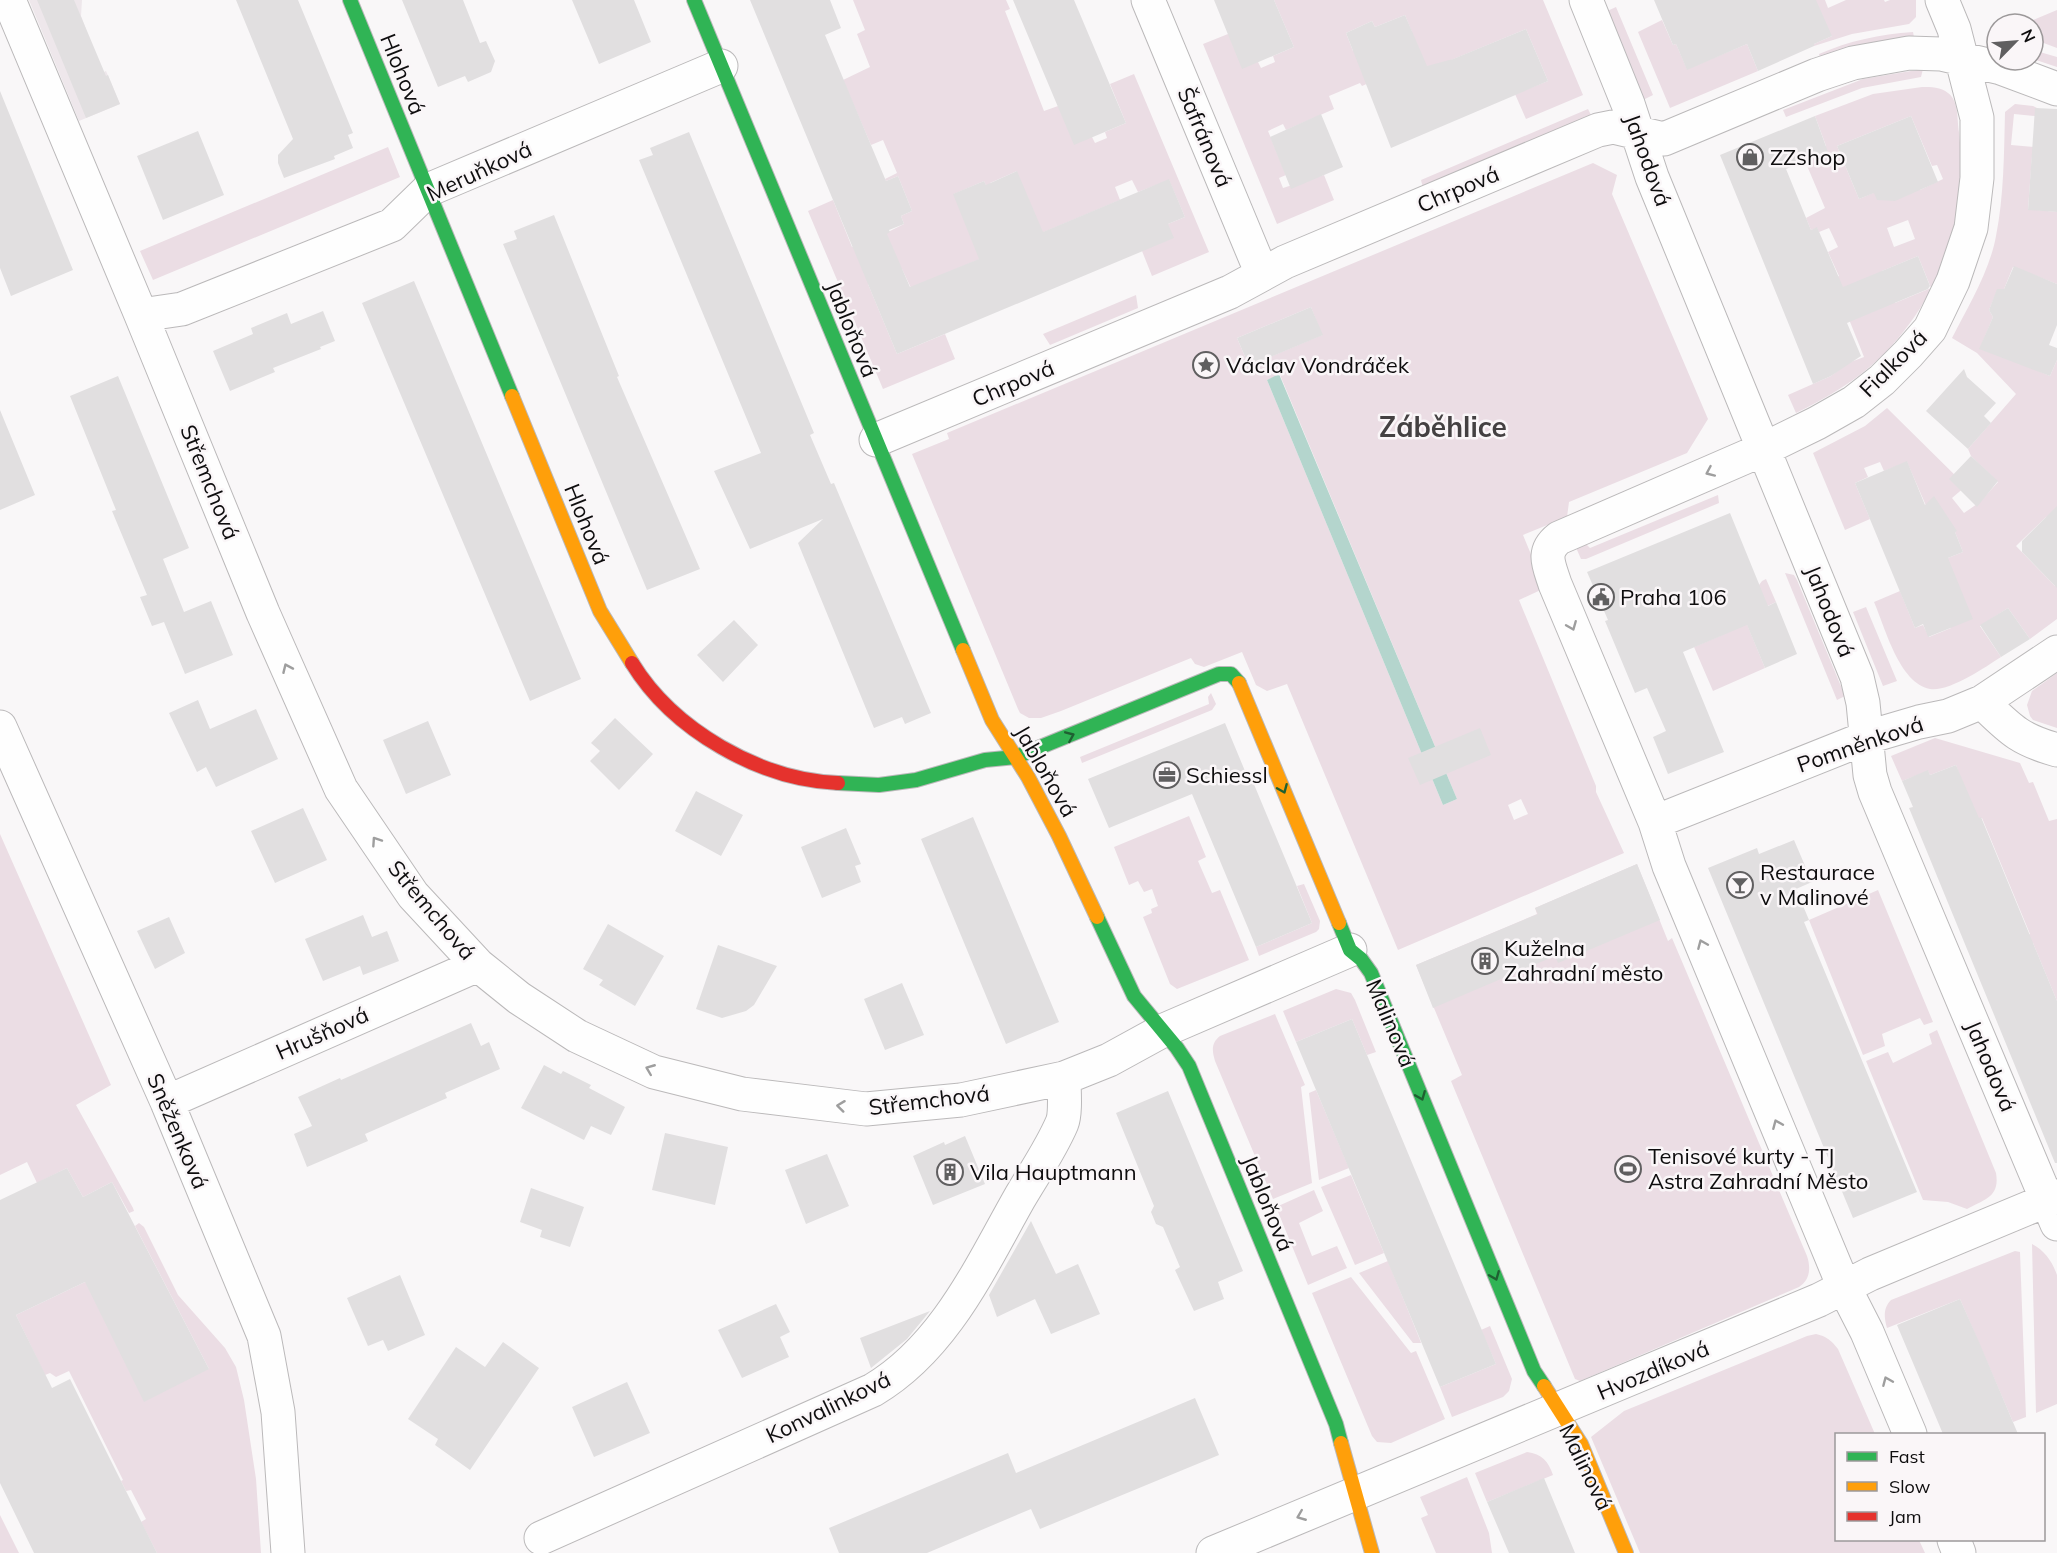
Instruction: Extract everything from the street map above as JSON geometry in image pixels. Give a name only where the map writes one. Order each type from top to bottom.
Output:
[{"type":"street","name":"Střemchová","points":[[9,0],[263,613],[341,789],[413,895],[478,965],[519,998],[577,1036],[654,1072],[742,1094],[866,1109],[961,1100],[1064,1077],[1109,1060],[1162,1031],[1350,950]]},
{"type":"street","name":"Hlohová","points":[[350,0],[600,611],[641,678],[684,723],[748,762],[791,776],[829,783],[879,785],[916,780],[985,760],[1016,757]]},
{"type":"street","name":"Jabloňová","points":[[694,0],[992,720],[1016,757],[1059,836],[1134,996],[1189,1066],[1333,1415],[1372,1553]]},
{"type":"street","name":"Šafránová","points":[[1148,0],[1262,274]]},
{"type":"street","name":"Jahodová","points":[[1586,0],[1638,134],[1652,177],[1857,677],[1868,737],[1870,775],[1875,792],[2054,1207]]},
{"type":"street","name":"Fialková","points":[[1655,822],[1555,584],[1547,557],[1550,546],[1575,531],[1764,449],[1854,402],[1882,380],[1930,329],[1953,281],[1971,228],[1977,178],[1977,118],[1954,29],[1942,0]]},
{"type":"street","name":"Chrpová","points":[[876,440],[1230,292],[1311,250],[1598,130],[1613,127],[1664,139],[1817,75],[1853,63],[1909,53],[1941,54],[1962,58],[2001,68],[2057,89]]},
{"type":"street","name":"Meruňková","points":[[141,315],[182,309],[392,225],[428,190],[721,66]]},
{"type":"street","name":"Pomněnková","points":[[1655,822],[1868,737],[1948,716],[1982,702],[2057,652]]},
{"type":"street","name":"Malinová","points":[[1016,757],[1219,674],[1231,674],[1239,683],[1350,950],[1361,959],[1371,973],[1534,1371],[1581,1444],[1626,1553]]},
{"type":"street","points":[[1982,702],[2015,734],[2032,743],[2057,750]]},
{"type":"street","name":"Sněženková","points":[[0,727],[167,1102],[264,1336],[278,1412],[288,1553]]},
{"type":"street","points":[[1655,822],[1669,866],[1844,1287],[1867,1332],[1910,1433]]},
{"type":"street","name":"Hrušňová","points":[[167,1102],[478,965]]},
{"type":"street","name":"Konvalinková","points":[[541,1538],[873,1390],[910,1362],[935,1336],[969,1287],[1063,1121],[1064,1077]]},
{"type":"street","name":"Hvozdíková","points":[[1213,1553],[1819,1300],[1870,1274],[2054,1207]]},
{"type":"shaded area","points":[[29,0],[82,0],[81,16],[102,73],[106,71],[120,104],[79,121]]},
{"type":"shaded area","points":[[853,0],[1006,0],[1010,9],[1005,11],[1044,111],[1058,106],[1092,137],[1095,143],[1107,138],[1105,132],[1126,123],[1110,84],[1134,74],[1209,252],[1152,276],[1142,251],[1168,224],[1185,217],[1169,180],[1138,192],[1132,180],[1115,187],[1120,200],[911,288],[902,269],[868,284],[897,354],[945,334],[955,359],[883,389],[808,211],[833,200],[852,247],[904,224],[901,216],[912,211],[898,176],[886,181],[885,179],[897,173],[883,140],[871,145],[843,80],[870,67],[857,34],[865,30]],"holes":[[[1017,171],[996,196],[990,183]],[[984,181],[992,199],[954,194]]]},
{"type":"shaded area","points":[[1274,0],[1543,0],[1583,95],[1526,119],[1515,94],[1548,81],[1526,29],[1398,82],[1393,72],[1362,86],[1360,83],[1329,96],[1334,109],[1286,130],[1283,124],[1268,131],[1286,175],[1279,178],[1283,188],[1324,175],[1334,200],[1277,224],[1203,44],[1228,34],[1258,62],[1261,68],[1275,62],[1273,56],[1294,47]],"holes":[[[1405,15],[1412,32],[1380,39],[1353,51],[1346,33],[1372,21],[1375,27]]]},
{"type":"shaded area","points":[[1795,0],[1825,0],[1828,8],[1846,0],[1884,0],[1885,2],[1916,0],[1916,17],[1909,24],[1852,34],[1814,46],[1832,36]]},
{"type":"shaded area","points":[[1616,7],[1653,95],[1641,101],[1605,12]]},
{"type":"shaded area","points":[[2057,10],[2057,48],[2045,44],[2045,15]]},
{"type":"shaded area","points":[[1662,20],[1687,69],[1747,44],[1758,71],[1670,108],[1638,32]]},
{"type":"shaded area","points":[[1913,32],[1915,42],[1821,62],[1819,54],[1842,45],[1877,36]]},
{"type":"shaded area","points":[[2045,54],[2057,57],[2057,67],[2045,63]]},
{"type":"shaded area","points":[[1923,69],[1921,77],[1862,88],[1786,117],[1783,110],[1863,79]]},
{"type":"shaded area","points":[[1929,87],[1942,90],[1952,96],[1957,111],[1962,164],[1954,227],[1932,288],[1898,338],[1859,376],[1796,413],[1788,395],[1831,376],[1848,363],[1864,357],[1833,279],[1839,276],[1828,252],[1838,247],[1829,228],[1819,232],[1817,228],[1811,230],[1806,218],[1825,208],[1805,161],[1812,158],[1810,152],[1826,146],[1815,116],[1873,94]],"holes":[[[1911,116],[1932,166],[1937,165],[1943,179],[1920,190],[1913,176],[1859,199],[1837,146]],[[1908,220],[1915,239],[1894,247],[1887,228]],[[1918,256],[1931,288],[1895,303],[1882,271]]]},
{"type":"shaded area","points":[[2015,104],[2033,106],[2057,118],[2032,156],[2028,209],[2057,212],[2057,284],[2013,267],[2004,289],[1997,291],[1989,310],[1993,317],[1981,346],[2050,376],[2057,360],[2057,515],[2046,517],[2016,546],[2055,586],[2057,585],[2057,619],[2030,639],[2008,608],[1980,626],[2001,657],[1956,683],[1947,687],[1930,689],[1919,685],[1902,665],[1888,639],[1874,602],[1900,591],[1915,628],[1923,625],[1929,637],[1951,628],[1946,615],[1948,558],[1963,552],[1953,527],[1927,508],[1907,462],[1884,471],[1880,462],[1864,468],[1868,477],[1855,483],[1870,519],[1845,530],[1813,453],[1865,426],[1887,408],[1966,486],[1952,498],[1964,513],[1980,502],[1998,482],[1971,456],[1968,449],[2016,394],[1977,353],[1952,338],[1978,288],[1993,249],[2002,190],[2005,112]],"holes":[[[2014,114],[2035,116],[2034,147],[2011,145]]]},
{"type":"shaded area","points":[[1588,109],[1592,117],[1423,188],[1421,180]]},
{"type":"shaded area","points":[[388,147],[400,177],[153,280],[140,251]]},
{"type":"shaded area","points":[[1593,163],[1617,175],[1612,194],[1708,419],[1687,453],[1569,502],[1567,517],[1523,535],[1545,588],[1519,600],[1596,786],[1596,792],[1624,853],[1398,950],[1287,684],[1267,691],[1256,685],[1242,652],[1204,667],[1195,664],[1191,658],[1041,718],[1029,718],[1020,713],[912,454],[949,439],[947,433]],"holes":[[[1311,307],[1322,335],[1249,366],[1237,338]],[[1280,375],[1457,799],[1443,805],[1267,380]],[[1521,799],[1528,814],[1514,820],[1508,805]]]},
{"type":"shaded area","points":[[1136,295],[1138,308],[1050,345],[1043,334]]},
{"type":"shaded area","points":[[1279,374],[1457,799],[1443,805],[1267,380]]},
{"type":"shaded area","points":[[1718,495],[1719,503],[1586,559],[1581,559],[1574,543],[1586,544],[1590,548]]},
{"type":"shaded area","points":[[1785,573],[1794,575],[1797,580],[1845,696],[1837,700]]},
{"type":"shaded area","points":[[1766,579],[1776,602],[1744,617],[1765,668],[1713,691],[1694,647],[1722,635],[1762,581]]},
{"type":"shaded area","points":[[1866,607],[1897,681],[1883,686],[1853,612]]},
{"type":"shaded area","points":[[2057,673],[2057,728],[2033,720],[2027,705],[2032,691]]},
{"type":"shaded area","points":[[1211,693],[1216,704],[1212,710],[1082,763],[1080,757],[1209,704],[1208,697]]},
{"type":"shaded area","points":[[1935,738],[2020,763],[2029,783],[2033,782],[2049,821],[2057,819],[2057,1001],[2033,943],[2024,937],[2030,934],[1982,818],[1975,820],[1956,765],[1930,775],[1928,771],[1902,781],[1891,756]]},
{"type":"shaded area","points":[[1189,816],[1206,857],[1198,861],[1212,893],[1220,890],[1249,960],[1177,989],[1170,984],[1143,917],[1152,913],[1151,909],[1158,906],[1152,889],[1144,892],[1138,881],[1129,885],[1114,847]]},
{"type":"shaded area","points":[[0,834],[111,1085],[76,1105],[133,1208],[134,1211],[129,1213],[112,1182],[83,1197],[67,1168],[37,1183],[27,1162],[0,1175]]},
{"type":"shaded area","name":"Tenisové kurty - TJ Astra Zahradní Město","points":[[1637,864],[1668,941],[1672,938],[1807,1256],[1809,1269],[1805,1281],[1799,1287],[1580,1381],[1575,1379],[1451,1081],[1462,1075],[1416,965],[1537,914],[1535,908]]},
{"type":"shaded area","points":[[1304,884],[1320,921],[1319,929],[1259,956],[1256,947],[1312,923],[1297,886]]},
{"type":"shaded area","points":[[1878,890],[1933,1022],[1924,1025],[1920,1018],[1882,1034],[1885,1046],[1863,1055],[1809,920]]},
{"type":"shaded area","points":[[1336,989],[1351,993],[1376,1052],[1367,1055],[1352,1019],[1296,1042],[1283,1011]]},
{"type":"shaded area","points":[[1275,1014],[1305,1085],[1301,1087],[1312,1183],[1273,1199],[1215,1061],[1213,1051],[1215,1041],[1220,1036]]},
{"type":"shaded area","points":[[1937,1030],[1996,1173],[1996,1187],[1990,1196],[1967,1209],[1948,1202],[1923,1200],[1866,1061],[1888,1052],[1893,1063],[1932,1044],[1929,1034]]},
{"type":"shaded area","points":[[1316,1090],[1349,1168],[1319,1180],[1309,1093]]},
{"type":"shaded area","points":[[1351,1175],[1384,1253],[1355,1265],[1321,1187]]},
{"type":"shaded area","points":[[1314,1190],[1323,1211],[1299,1223],[1312,1256],[1337,1246],[1347,1268],[1308,1285],[1276,1207]]},
{"type":"shaded area","points":[[139,1223],[144,1227],[178,1295],[225,1348],[236,1367],[244,1400],[256,1479],[261,1553],[157,1553],[141,1522],[146,1519],[131,1490],[126,1491],[121,1481],[123,1480],[69,1371],[56,1377],[50,1373],[45,1375],[16,1315],[85,1282],[209,1369],[135,1226]]},
{"type":"shaded area","points":[[2032,1244],[2048,1257],[2057,1275],[2057,1404],[2036,1413]]},
{"type":"shaded area","points":[[2015,1251],[2020,1252],[2026,1417],[2013,1422],[1960,1299],[1887,1328],[1885,1313],[1891,1300]]},
{"type":"shaded area","points":[[1388,1261],[1421,1343],[1413,1343],[1359,1273]]},
{"type":"shaded area","points":[[1351,1277],[1411,1353],[1416,1351],[1445,1419],[1391,1443],[1377,1442],[1372,1436],[1312,1293]]},
{"type":"shaded area","points":[[1490,1326],[1512,1379],[1509,1391],[1503,1397],[1452,1417],[1440,1387],[1496,1364],[1481,1330]]},
{"type":"shaded area","points":[[1816,1334],[1823,1336],[1838,1349],[1875,1433],[1835,1433],[1835,1541],[1919,1541],[1925,1553],[1640,1553],[1591,1437],[1624,1411]]},
{"type":"shaded area","points":[[1527,1452],[1537,1454],[1544,1459],[1553,1475],[1487,1502],[1475,1473]]},
{"type":"shaded area","points":[[1467,1477],[1489,1533],[1492,1553],[1436,1553],[1421,1518],[1428,1515],[1420,1497]]},
{"type":"shaded area","points":[[0,1515],[19,1553],[0,1553]]},
{"type":"building","points":[[37,0],[74,0],[120,104],[86,118]]},
{"type":"building","points":[[236,0],[298,0],[353,133],[348,135],[353,148],[334,156],[335,159],[284,178],[278,163],[278,155],[293,139]]},
{"type":"building","points":[[402,0],[463,0],[480,43],[486,41],[495,61],[491,72],[468,82],[465,76],[438,87]]},
{"type":"building","points":[[572,0],[634,0],[651,42],[599,64]]},
{"type":"building","points":[[750,0],[830,0],[841,28],[825,35],[886,181],[898,176],[912,211],[901,216],[904,224],[889,230],[887,234],[910,287],[979,259],[953,194],[984,181],[986,185],[1017,171],[1043,232],[1169,179],[1185,217],[1168,224],[1174,238],[897,354]]},
{"type":"building","points":[[1013,0],[1074,0],[1126,123],[1074,145]]},
{"type":"building","points":[[1214,0],[1274,0],[1294,47],[1242,69]]},
{"type":"building","points":[[1654,0],[1816,0],[1832,36],[1758,71],[1747,44],[1687,70],[1676,44],[1673,45]]},
{"type":"building","points":[[1405,15],[1427,66],[1453,59],[1526,29],[1548,81],[1391,148],[1346,33],[1372,21],[1375,27]]},
{"type":"building","points":[[0,91],[73,270],[11,296],[0,268]]},
{"type":"building","points":[[2035,108],[2057,109],[2057,212],[2028,210]]},
{"type":"building","points":[[1321,114],[1343,167],[1291,189],[1270,137]]},
{"type":"building","points":[[1815,116],[1828,152],[1786,169],[1811,230],[1817,227],[1843,287],[1918,256],[1930,286],[1928,289],[1847,323],[1861,356],[1831,376],[1813,384],[1720,155]]},
{"type":"building","points":[[1911,116],[1938,182],[1895,201],[1877,200],[1874,193],[1859,199],[1837,146]]},
{"type":"building","points":[[198,131],[224,195],[163,220],[137,156]]},
{"type":"building","points":[[689,132],[814,433],[810,435],[831,484],[834,483],[931,713],[905,724],[902,717],[874,728],[798,543],[823,519],[750,549],[714,471],[761,453],[639,160],[653,155],[650,148]]},
{"type":"building","points":[[554,215],[619,376],[617,377],[700,569],[647,590],[503,244],[517,239],[514,231]]},
{"type":"building","points":[[2014,266],[2057,284],[2057,325],[2049,345],[2057,348],[2057,360],[2050,376],[1979,349],[1993,317],[1989,310],[1997,289],[2004,289]]},
{"type":"building","points":[[414,281],[581,679],[530,701],[362,303]]},
{"type":"building","points":[[1311,307],[1323,335],[1249,366],[1237,338]]},
{"type":"building","points":[[323,311],[335,341],[273,368],[275,372],[230,391],[213,351],[253,334],[251,328],[287,313],[291,324]]},
{"type":"building","points":[[1964,369],[1967,377],[1996,403],[1984,416],[1991,423],[1968,449],[1926,411]]},
{"type":"building","points":[[118,376],[189,548],[163,559],[184,612],[211,601],[233,655],[185,674],[164,622],[152,626],[140,597],[147,595],[112,511],[116,510],[70,396]]},
{"type":"building","points":[[0,410],[35,495],[0,510]]},
{"type":"building","points":[[1971,456],[1998,481],[1977,507],[1949,479]]},
{"type":"building","points":[[1907,461],[1925,505],[1934,496],[1957,531],[1955,532],[1963,552],[1948,558],[1973,619],[1928,637],[1923,624],[1915,628],[1855,483]]},
{"type":"building","points":[[2057,506],[2057,588],[2022,552],[2022,541]]},
{"type":"building","points":[[1730,513],[1768,606],[1776,602],[1797,654],[1765,668],[1747,625],[1683,652],[1724,752],[1668,774],[1653,737],[1666,731],[1647,688],[1635,693],[1605,621],[1608,620],[1587,572]]},
{"type":"building","points":[[2008,608],[2030,639],[2001,657],[1980,625]]},
{"type":"building","points":[[734,620],[758,645],[723,682],[697,655]]},
{"type":"building","points":[[198,700],[210,729],[256,709],[278,759],[216,787],[206,767],[197,772],[169,713]]},
{"type":"building","points":[[615,718],[653,754],[619,790],[590,761],[600,751],[591,743]]},
{"type":"building","points":[[428,721],[451,775],[406,794],[383,740]]},
{"type":"building","points":[[1225,723],[1245,771],[1248,770],[1312,923],[1256,947],[1192,794],[1109,828],[1088,779]]},
{"type":"building","points":[[1480,728],[1491,755],[1420,785],[1408,758]]},
{"type":"building","points":[[1956,765],[1979,818],[1981,817],[2057,1001],[2057,1163],[2055,1163],[1909,808],[1913,807],[1902,781],[1928,770],[1930,775]]},
{"type":"building","points":[[696,791],[743,815],[721,856],[675,831]]},
{"type":"building","points":[[303,808],[327,860],[275,883],[251,831]]},
{"type":"building","points":[[973,817],[1059,1022],[1006,1044],[921,839]]},
{"type":"building","points":[[846,828],[861,864],[855,866],[861,882],[822,898],[801,847]]},
{"type":"building","points":[[1794,840],[1812,882],[1796,889],[1809,920],[1804,922],[1917,1192],[1853,1218],[1708,868],[1757,848],[1759,854]]},
{"type":"building","points":[[1637,864],[1660,920],[1558,963],[1555,956],[1433,1008],[1416,965],[1538,914],[1535,908]]},
{"type":"building","points":[[363,915],[372,937],[387,931],[399,961],[363,975],[360,966],[323,981],[305,939]]},
{"type":"building","points":[[169,917],[185,953],[155,969],[137,931]]},
{"type":"building","points":[[608,924],[664,956],[635,1006],[599,985],[603,980],[583,969]]},
{"type":"building","points":[[718,945],[777,966],[754,1005],[746,1011],[722,1018],[696,1009]]},
{"type":"building","points":[[902,983],[924,1035],[885,1050],[864,999]]},
{"type":"building","points":[[1352,1019],[1496,1364],[1440,1387],[1296,1042]]},
{"type":"building","points":[[471,1023],[481,1046],[489,1042],[500,1069],[445,1093],[447,1098],[365,1134],[368,1141],[307,1167],[294,1134],[312,1126],[298,1097]]},
{"type":"building","points":[[544,1065],[561,1074],[563,1071],[591,1085],[589,1088],[625,1107],[611,1135],[591,1126],[584,1140],[521,1108]]},
{"type":"building","points":[[1168,1091],[1243,1271],[1218,1282],[1224,1299],[1194,1311],[1175,1270],[1180,1267],[1163,1227],[1156,1224],[1151,1212],[1154,1206],[1116,1113]]},
{"type":"building","points":[[665,1133],[728,1147],[715,1205],[652,1190]]},
{"type":"building","name":"Vila Hauptmann","points":[[965,1136],[985,1184],[933,1205],[913,1156],[944,1142],[945,1145]]},
{"type":"building","points":[[827,1154],[849,1206],[806,1224],[785,1170]]},
{"type":"building","points":[[67,1168],[83,1197],[112,1182],[209,1369],[144,1402],[85,1282],[16,1315],[52,1388],[70,1379],[157,1553],[34,1553],[0,1483],[0,1200]]},
{"type":"building","points":[[531,1188],[584,1207],[570,1247],[540,1237],[542,1230],[520,1222]]},
{"type":"building","points":[[1031,1221],[1056,1274],[1078,1264],[1100,1314],[1051,1334],[1035,1299],[997,1317],[989,1295]]},
{"type":"building","points":[[400,1275],[425,1335],[388,1351],[383,1340],[368,1346],[347,1298]]},
{"type":"building","points":[[1960,1299],[2018,1433],[1943,1433],[1897,1325]]},
{"type":"building","points":[[776,1304],[790,1332],[780,1337],[789,1357],[742,1378],[718,1330]]},
{"type":"building","points":[[930,1311],[907,1339],[871,1368],[860,1338]]},
{"type":"building","points":[[503,1342],[539,1368],[470,1470],[435,1445],[438,1439],[408,1419],[456,1347],[485,1367]]},
{"type":"building","points":[[627,1382],[650,1433],[594,1457],[572,1407]]},
{"type":"building","points":[[1195,1398],[1219,1455],[1040,1529],[1031,1509],[927,1553],[839,1553],[829,1528],[1008,1453],[1016,1473]]},
{"type":"building","points":[[1544,1478],[1575,1553],[1509,1553],[1487,1502]]},
{"type":"traffic: fast","points":[[350,0],[512,396]]},
{"type":"traffic: fast","points":[[694,0],[963,650]]},
{"type":"traffic: fast","points":[[838,783],[879,785],[916,780],[985,760],[1016,757],[1219,674],[1231,674],[1239,683]]},
{"type":"traffic: fast","points":[[1097,917],[1134,996],[1189,1066],[1336,1424],[1341,1443]]},
{"type":"traffic: fast","points":[[1339,923],[1350,950],[1361,959],[1371,973],[1534,1371],[1544,1386]]},
{"type":"traffic: slow","points":[[512,396],[600,611],[632,663]]},
{"type":"traffic: slow","points":[[963,650],[992,720],[1028,777],[1097,917]]},
{"type":"traffic: slow","points":[[1239,683],[1339,923]]},
{"type":"traffic: slow","points":[[1544,1386],[1581,1444],[1626,1553]]},
{"type":"traffic: slow","points":[[1341,1443],[1372,1553]]},
{"type":"traffic: jam","points":[[632,663],[649,687],[671,710],[695,730],[721,747],[779,772],[808,780],[838,783]]},
{"type":"place","name":"ZZshop","points":[[1750,157]]},
{"type":"place","name":"Václav Vondráček","points":[[1206,365]]},
{"type":"place","name":"Praha 106","points":[[1601,597]]},
{"type":"place","name":"Schiessl","points":[[1167,775]]},
{"type":"place","name":"Restaurace v Malinové","points":[[1740,885]]},
{"type":"place","name":"Kuželna Zahradní město","points":[[1485,961]]},
{"type":"place","name":"Tenisové kurty - TJ Astra Zahradní Město","points":[[1628,1169]]},
{"type":"place","name":"Vila Hauptmann","points":[[950,1172]]},
{"type":"district","name":"Záběhlice","points":[[1443,427]]}]
